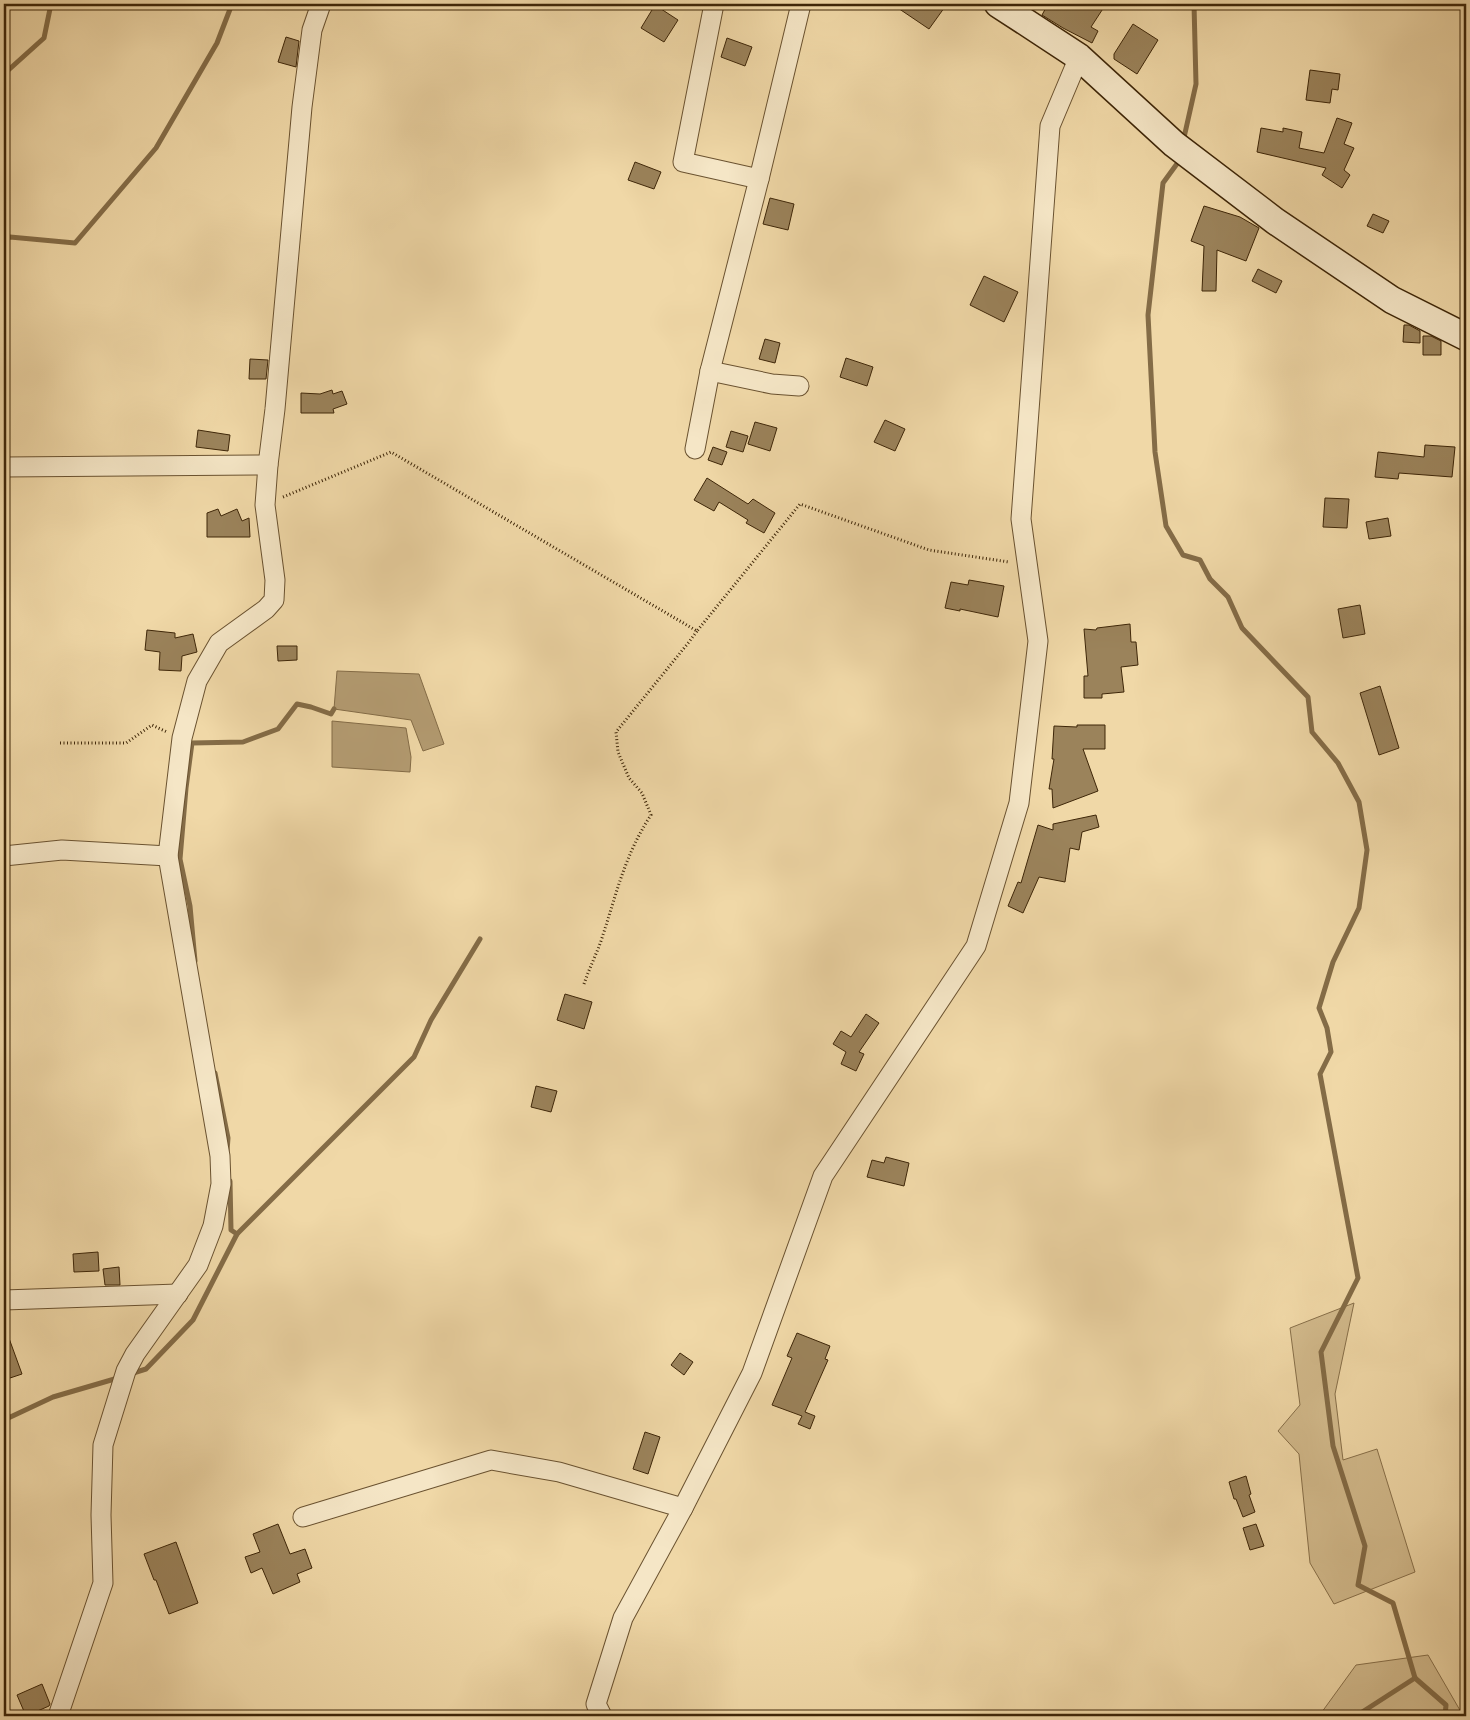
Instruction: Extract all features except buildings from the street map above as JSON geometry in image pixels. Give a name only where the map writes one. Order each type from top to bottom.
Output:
[{"type":"street","points":[[58,1716],[103,1583],[101,1515],[103,1445],[126,1371],[135,1354],[198,1265],[213,1226],[221,1184],[220,1156],[168,856],[182,738],[197,681],[219,643],[266,609],[274,600],[275,580],[265,505],[268,465],[275,409],[302,107],[312,30],[320,4]]},
{"type":"street","points":[[714,4],[683,162],[759,179]]},
{"type":"street","points":[[695,449],[710,370],[801,4]]},
{"type":"street","points":[[998,4],[1079,57],[1182,150],[1275,220],[1392,300],[1466,337]]},
{"type":"street","points":[[602,1716],[596,1704],[623,1618],[684,1508],[752,1373],[823,1176],[976,946],[1019,803],[1038,641],[1021,519],[1050,126],[1079,57]]},
{"type":"street","points":[[710,370],[772,384],[799,386]]},
{"type":"street","points":[[4,467],[268,465]]},
{"type":"street","points":[[4,856],[62,850],[168,856]]},
{"type":"street","points":[[4,1300],[178,1294]]},
{"type":"street","points":[[303,1517],[491,1460],[559,1472],[684,1508]]},
{"type":"path","points":[[265,505],[392,452],[696,632]]},
{"type":"path","points":[[584,984],[601,942],[621,874],[641,830],[651,815],[642,793],[628,778],[618,752],[616,732],[800,504],[929,550],[1027,565]]},
{"type":"path","points":[[60,743],[126,743],[152,725],[182,738]]},
{"type":"shaded area","points":[[337,671],[419,674],[444,744],[423,751],[411,720],[334,709]]},
{"type":"shaded area","points":[[332,721],[406,728],[411,757],[410,772],[332,767]]},
{"type":"shaded area","points":[[1354,1303],[1335,1394],[1343,1460],[1377,1449],[1415,1572],[1334,1604],[1310,1563],[1299,1454],[1278,1431],[1300,1405],[1290,1328]]},
{"type":"shaded area","points":[[1428,1655],[1461,1712],[1461,1716],[1319,1716],[1356,1665]]},
{"type":"waterway","points":[[4,74],[44,38],[51,4]]},
{"type":"waterway","points":[[4,239],[10,237],[75,243],[156,148],[217,43],[232,4]]},
{"type":"waterway","points":[[1183,142],[1196,84],[1194,4]]},
{"type":"waterway","points":[[1180,157],[1163,183],[1148,315],[1155,452],[1166,526],[1183,555],[1200,560],[1210,579],[1228,597],[1242,628],[1308,697],[1312,732],[1338,763],[1359,802],[1367,850],[1359,908],[1333,962],[1319,1008],[1327,1028],[1331,1052],[1320,1074],[1358,1278],[1321,1352],[1333,1446],[1365,1546],[1358,1585],[1393,1603],[1415,1678],[1356,1716]]},
{"type":"waterway","points":[[195,961],[190,906],[180,859],[192,743],[243,742],[278,729],[297,704],[331,714],[334,709]]},
{"type":"waterway","points":[[130,1374],[146,1369],[193,1320],[237,1234],[414,1057],[431,1020],[480,939]]},
{"type":"waterway","points":[[215,1073],[228,1138],[227,1151]]},
{"type":"waterway","points":[[230,1181],[231,1230],[237,1234]]},
{"type":"waterway","points":[[4,1420],[53,1397],[118,1378]]},
{"type":"waterway","points":[[1415,1678],[1446,1705],[1445,1716]]}]
